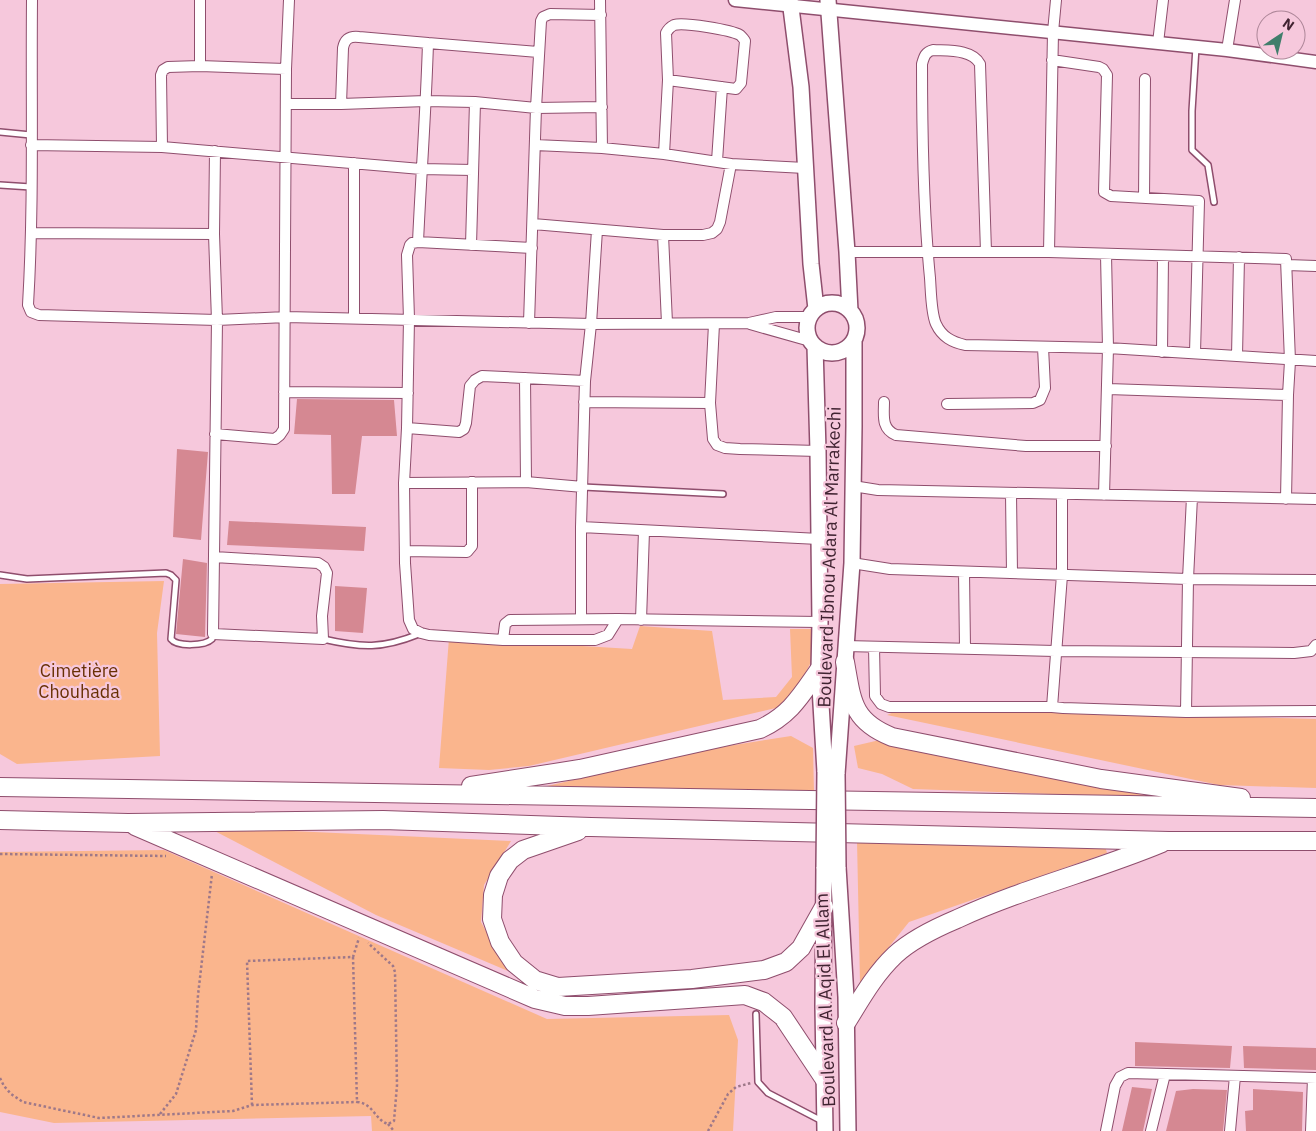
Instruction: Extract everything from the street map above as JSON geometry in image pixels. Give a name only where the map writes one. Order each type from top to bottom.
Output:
[{"type":"highway","points":[[845,654],[851,698],[860,716],[875,730],[892,737],[1101,780],[1250,799],[1276,800],[1316,807]]},
{"type":"highway","points":[[389,793],[484,785],[580,769],[760,729],[776,722],[788,712],[819,670]]},
{"type":"highway","points":[[0,787],[683,799],[1316,807]]},
{"type":"highway","points":[[0,820],[128,823],[383,820],[591,827],[1316,842]]},
{"type":"highway","points":[[128,823],[535,999],[565,1006],[744,995],[764,1002],[783,1017],[825,1080]]},
{"type":"highway","points":[[591,827],[523,850],[510,860],[499,876],[493,895],[492,919],[500,942],[514,963],[535,980],[558,987],[692,979],[764,970],[786,962],[801,948],[824,907]]},
{"type":"highway","points":[[846,1023],[876,974],[896,954],[938,928],[983,907],[1091,868],[1135,855],[1169,840]]},
{"type":"main road","points":[[791,3],[801,87],[813,313]]},
{"type":"main road","points":[[828,4],[850,311],[857,325],[854,340],[848,348],[840,352],[822,351],[812,344],[807,333],[807,325],[813,313],[824,304],[833,303],[850,311]]},
{"type":"main road","name":"Boulevard Ibnou Adara Al Marrakechi","points":[[831,773],[845,654],[852,563],[854,340]]},
{"type":"main road","name":"Boulevard Ibnou Adara Al Marrakechi","points":[[812,344],[818,451],[819,670],[831,773]]},
{"type":"main road","points":[[831,773],[831,867]]},
{"type":"main road","name":"Boulevard Al Aqid El Allam","points":[[825,1127],[824,907],[831,867]]},
{"type":"main road","name":"Boulevard Al Aqid El Allam","points":[[831,867],[846,1023],[848,1131]]},
{"type":"street","points":[[32,0],[32,233],[28,305],[31,312],[39,315],[216,320],[286,317],[591,324],[749,324],[776,317],[813,313]]},
{"type":"street","points":[[200,0],[200,66]]},
{"type":"street","points":[[215,434],[275,439],[284,429],[286,68],[289,0]]},
{"type":"street","points":[[600,0],[602,148]]},
{"type":"street","points":[[735,0],[828,4],[1316,62]]},
{"type":"street","points":[[1049,252],[1052,32],[1056,0]]},
{"type":"street","points":[[1158,43],[1164,0]]},
{"type":"street","points":[[1227,50],[1235,0]]},
{"type":"street","points":[[529,323],[538,52],[541,21],[547,14],[601,15]]},
{"type":"street","points":[[664,154],[668,80],[666,33],[668,29],[673,25],[683,24],[716,29],[739,35],[745,41],[740,86],[736,89],[668,80]]},
{"type":"street","points":[[341,104],[343,48],[344,42],[351,36],[538,52]]},
{"type":"street","points":[[418,242],[428,43]]},
{"type":"street","points":[[986,252],[980,64],[973,55],[933,50],[926,54],[922,64],[922,143],[934,321],[946,338],[965,345],[1108,348],[1290,361],[1316,361]]},
{"type":"street","points":[[1052,60],[1099,67],[1108,74],[1104,192],[1111,196],[1199,201],[1195,353]]},
{"type":"street","points":[[162,148],[161,75],[163,70],[168,67],[200,66],[286,68]]},
{"type":"street","points":[[1144,198],[1145,79]]},
{"type":"street","points":[[717,161],[722,87]]},
{"type":"street","points":[[287,104],[475,102],[536,108],[602,107]]},
{"type":"street","points":[[471,245],[475,102]]},
{"type":"street","points":[[31,140],[215,151],[421,169],[473,170]]},
{"type":"street","points":[[535,145],[602,148],[664,154],[731,164],[805,168]]},
{"type":"street","points":[[214,557],[318,563],[324,567],[327,573],[322,616],[323,639],[213,634],[216,320],[215,151]]},
{"type":"street","points":[[354,163],[354,319]]},
{"type":"street","points":[[533,224],[663,235],[704,235],[712,233],[717,229],[722,211],[731,164]]},
{"type":"street","points":[[581,619],[584,402],[597,230]]},
{"type":"street","points":[[32,233],[214,234]]},
{"type":"street","points":[[663,235],[667,323]]},
{"type":"street","points":[[532,248],[418,242],[410,245],[407,255],[409,319],[408,428],[404,483],[409,620],[413,629],[421,633],[504,640],[595,640],[608,635],[618,619]]},
{"type":"street","points":[[847,252],[1049,252],[1106,255],[1239,256],[1286,259],[1290,361],[1286,498]]},
{"type":"street","points":[[1104,495],[1108,390],[1106,255]]},
{"type":"street","points":[[1162,352],[1163,256]]},
{"type":"street","points":[[1237,356],[1239,256]]},
{"type":"street","points":[[1287,265],[1316,266]]},
{"type":"street","points":[[714,324],[710,403],[713,439],[717,445],[740,450],[818,451]]},
{"type":"street","points":[[749,324],[812,344]]},
{"type":"street","points":[[947,404],[1033,403],[1040,400],[1045,388],[1043,347]]},
{"type":"street","points":[[408,428],[458,432],[464,429],[470,386],[474,380],[482,376],[585,381]]},
{"type":"street","points":[[525,378],[526,482]]},
{"type":"street","points":[[1108,390],[1288,395]]},
{"type":"street","points":[[284,392],[408,393]]},
{"type":"street","points":[[584,402],[710,403]]},
{"type":"street","points":[[884,402],[884,423],[887,430],[896,435],[1026,446],[1106,446]]},
{"type":"street","points":[[405,551],[467,552],[470,550],[472,546],[472,482]]},
{"type":"street","points":[[404,483],[526,482],[583,488]]},
{"type":"street","points":[[852,486],[878,490],[1192,498],[1316,499]]},
{"type":"street","points":[[1011,493],[1012,573]]},
{"type":"street","points":[[1052,706],[1062,575],[1062,494]]},
{"type":"street","points":[[1186,712],[1188,579],[1192,498]]},
{"type":"street","points":[[581,528],[819,539]]},
{"type":"street","points":[[642,620],[644,530]]},
{"type":"street","points":[[852,563],[890,570],[1188,579],[1316,580]]},
{"type":"street","points":[[964,572],[965,648]]},
{"type":"street","points":[[504,640],[505,624],[510,620],[618,619],[820,622]]},
{"type":"street","points":[[845,654],[874,646],[1294,653],[1311,651],[1316,645]]},
{"type":"street","points":[[874,646],[875,696],[881,704],[889,707],[1052,706],[1063,708],[1186,712],[1316,711]]},
{"type":"street","points":[[1106,1131],[1115,1086],[1120,1077],[1128,1073],[1314,1078],[1311,1131]]},
{"type":"street","points":[[1151,1131],[1165,1074]]},
{"type":"street","points":[[1230,1131],[1235,1076]]},
{"type":"lane","points":[[1196,47],[1192,111],[1192,150],[1208,166],[1214,202]]},
{"type":"lane","points":[[0,132],[31,140]]},
{"type":"lane","points":[[0,185],[31,187]]},
{"type":"lane","points":[[583,488],[723,494]]},
{"type":"lane","points":[[0,575],[27,580],[171,575],[176,580],[171,639],[178,644],[207,643],[210,642],[213,634]]},
{"type":"lane","points":[[323,639],[349,645],[383,646],[421,633]]},
{"type":"lane","points":[[756,1014],[758,1082],[768,1093],[825,1127]]},
{"type":"path","points":[[0,854],[173,857]]},
{"type":"path","points":[[205,870],[221,877]]},
{"type":"path","points":[[160,1114],[176,1094],[196,1030],[198,995],[212,873]]},
{"type":"path","points":[[354,936],[359,938],[353,957],[357,1102]]},
{"type":"path","points":[[368,943],[393,966],[395,972],[398,1085],[394,1121],[388,1124]]},
{"type":"path","points":[[252,1105],[247,961],[353,957]]},
{"type":"path","points":[[0,1078],[11,1094],[23,1102],[100,1118],[233,1111],[252,1105],[363,1102],[394,1131]]},
{"type":"path","points":[[708,1131],[728,1094],[736,1086],[758,1082]]},
{"type":"green space","name":"Cimetière Chouhada","points":[[164,581],[157,633],[160,756],[17,764],[0,754],[0,584]]},
{"type":"green space","points":[[640,626],[712,631],[723,700],[776,697],[792,677],[790,629],[814,629],[814,656],[796,692],[780,707],[529,766],[489,770],[439,768],[449,638],[632,649]]},
{"type":"green space","points":[[903,708],[1316,719],[1316,788],[1219,785],[887,715]]},
{"type":"green space","points":[[791,736],[813,748],[814,792],[547,786],[709,749]]},
{"type":"green space","points":[[884,739],[1157,798],[913,789],[882,774],[858,768],[854,746]]},
{"type":"green space","points":[[207,827],[511,841],[484,885],[481,922],[508,971],[376,915]]},
{"type":"green space","points":[[857,841],[1105,846],[1107,853],[909,922],[860,983]]},
{"type":"green space","points":[[164,850],[547,1019],[729,1015],[738,1040],[733,1131],[372,1131],[371,1116],[54,1123],[0,1112],[0,852]]},
{"type":"building","points":[[297,399],[394,400],[397,436],[362,436],[355,494],[332,494],[331,435],[294,434]]},
{"type":"building","points":[[177,449],[208,452],[201,540],[173,537]]},
{"type":"building","points":[[229,521],[366,527],[364,551],[227,545]]},
{"type":"building","points":[[183,559],[207,563],[205,637],[176,634]]},
{"type":"building","points":[[335,586],[367,588],[363,633],[335,631]]},
{"type":"building","points":[[1135,1042],[1232,1046],[1230,1068],[1135,1066]]},
{"type":"building","points":[[1243,1046],[1316,1048],[1316,1070],[1244,1068]]},
{"type":"building","points":[[1132,1087],[1152,1089],[1143,1131],[1122,1131]]},
{"type":"building","points":[[1193,1089],[1227,1090],[1223,1131],[1166,1131],[1176,1091]]},
{"type":"building","points":[[1253,1089],[1303,1092],[1302,1131],[1246,1131],[1245,1111],[1253,1110]]}]
